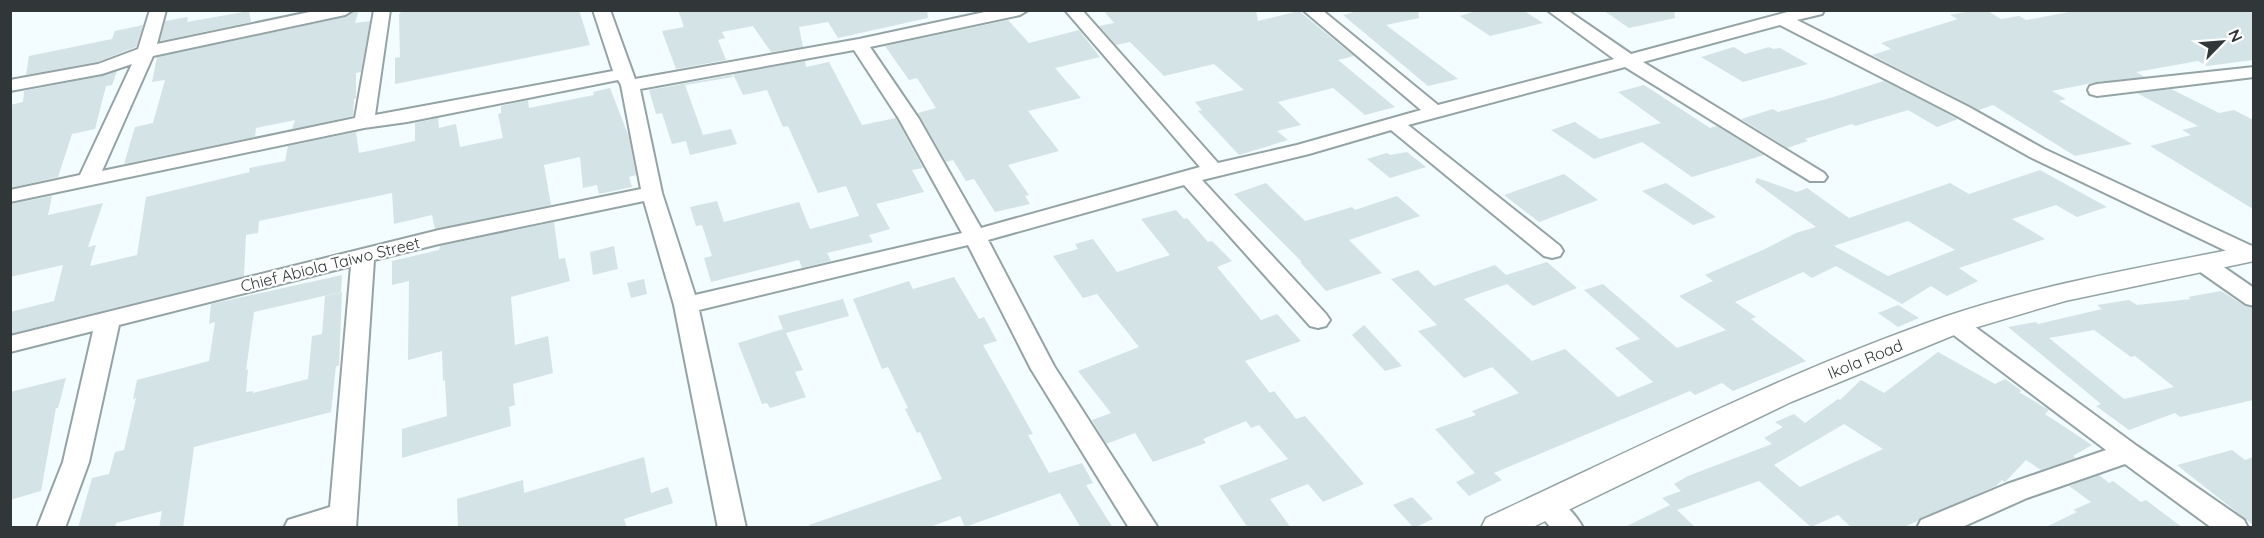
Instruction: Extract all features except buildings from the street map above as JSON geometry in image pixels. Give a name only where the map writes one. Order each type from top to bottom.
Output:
[{"type":"street","points":[[88,180],[146,52],[158,10]]},
{"type":"street","points":[[10,86],[102,69],[146,52],[345,10]]},
{"type":"street","points":[[364,122],[382,10]]},
{"type":"street","points":[[601,10],[627,80],[652,193],[686,305],[732,528]]},
{"type":"street","points":[[10,196],[364,122],[860,44],[1020,10]]},
{"type":"street","points":[[1073,10],[1213,170]]},
{"type":"street","points":[[1311,10],[1436,113]]},
{"type":"street","points":[[1555,10],[1629,62],[1817,177]]},
{"type":"street","points":[[686,305],[975,237],[1213,170],[1302,150],[1394,123],[1629,62],[1816,10]]},
{"type":"street","points":[[1781,19],[1962,111],[2037,153],[2252,253]]},
{"type":"street","points":[[860,44],[909,119],[975,237],[1043,369],[1144,528]]},
{"type":"street","points":[[2097,90],[2253,72]]},
{"type":"street","points":[[1394,123],[1552,251]]},
{"type":"street","points":[[1188,177],[1318,320]]},
{"type":"street","name":"Chief Abiola Taiwo Street","points":[[10,344],[439,237],[652,193]]},
{"type":"street","name":"Ikola Road","points":[[1498,528],[1728,418],[1864,358],[1955,324],[2040,298],[2098,284],[2252,253]]},
{"type":"street","points":[[298,528],[343,520],[363,257]]},
{"type":"street","points":[[2204,264],[2253,299]]},
{"type":"street","points":[[51,528],[76,462],[108,319]]},
{"type":"street","points":[[1955,324],[2128,453],[2234,528]]},
{"type":"street","points":[[1931,528],[2017,490],[2128,453]]},
{"type":"street","points":[[1546,505],[1569,528]]}]
